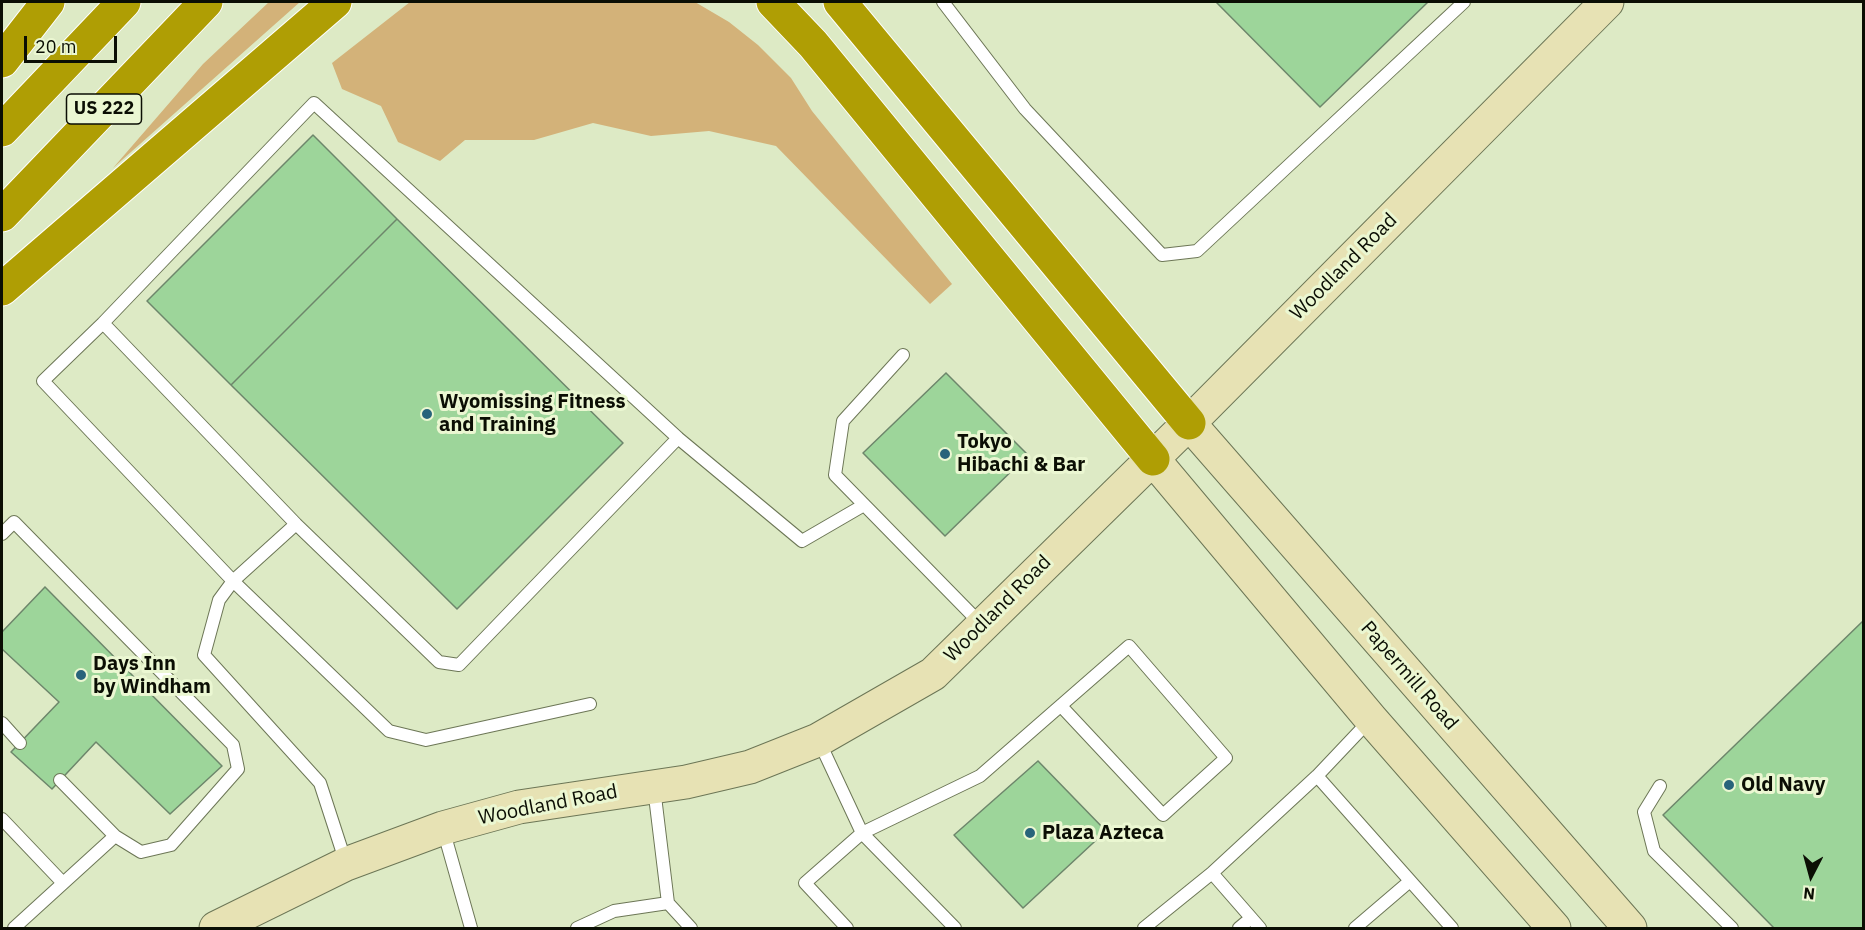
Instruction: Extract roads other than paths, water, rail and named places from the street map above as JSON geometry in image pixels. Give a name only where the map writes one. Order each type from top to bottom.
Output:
[{"type":"highway","points":[[2,61],[48,2]]},
{"type":"highway","name":"US 222","points":[[2,130],[124,2]]},
{"type":"highway","name":"US 222","points":[[2,216],[206,2]]},
{"type":"highway","points":[[2,289],[335,2]]},
{"type":"highway","points":[[773,2],[813,44],[1153,459]]},
{"type":"highway","points":[[840,2],[1189,423]]},
{"type":"main road","name":"Woodland Road","points":[[216,928],[346,864],[443,828],[519,807],[654,786],[750,767],[818,740],[933,674],[1153,459],[1607,2]]},
{"type":"main road","name":"Papermill Road","points":[[1189,423],[1630,928]]},
{"type":"main road","points":[[1153,459],[1371,719],[1554,928]]},
{"type":"lane","points":[[944,2],[1025,109],[1162,255],[1197,250],[1464,2]]},
{"type":"lane","points":[[590,704],[426,741],[389,731],[233,581],[43,381],[103,323],[315,103],[678,438],[802,541],[864,505]]},
{"type":"lane","points":[[103,323],[296,524],[439,662],[459,665],[678,438]]},
{"type":"lane","points":[[903,355],[843,421],[835,476],[982,625]]},
{"type":"lane","points":[[2,534],[14,522],[233,745],[238,769],[171,845],[141,852],[115,836],[60,780]]},
{"type":"lane","points":[[296,524],[233,581],[219,600],[204,655],[320,783],[346,864]]},
{"type":"lane","points":[[846,928],[805,883],[862,833],[980,776],[1129,646],[1226,758],[1163,815],[1061,706]]},
{"type":"lane","points":[[1144,928],[1212,873],[1317,776],[1371,719]]},
{"type":"lane","points":[[2,723],[20,743]]},
{"type":"lane","points":[[818,740],[862,833],[955,928]]},
{"type":"lane","points":[[1317,776],[1452,928]]},
{"type":"lane","points":[[654,786],[668,903],[691,928]]},
{"type":"lane","points":[[1660,786],[1644,812],[1654,851],[1732,928]]},
{"type":"lane","points":[[2,819],[63,883]]},
{"type":"lane","points":[[443,828],[471,928]]},
{"type":"lane","points":[[14,928],[115,836]]},
{"type":"lane","points":[[1212,873],[1260,928]]},
{"type":"lane","points":[[1355,928],[1410,881]]},
{"type":"lane","points":[[578,928],[614,911],[668,903]]},
{"type":"lane","points":[[1239,928],[1251,918]]},
{"type":"place","name":"Wyomissing Fitness and Training","points":[[427,414]]},
{"type":"place","name":"Tokyo Hibachi & Bar","points":[[945,454]]},
{"type":"place","name":"Days Inn by Windham","points":[[81,675]]},
{"type":"place","name":"Old Navy","points":[[1729,785]]},
{"type":"place","name":"Plaza Azteca","points":[[1030,833]]}]
